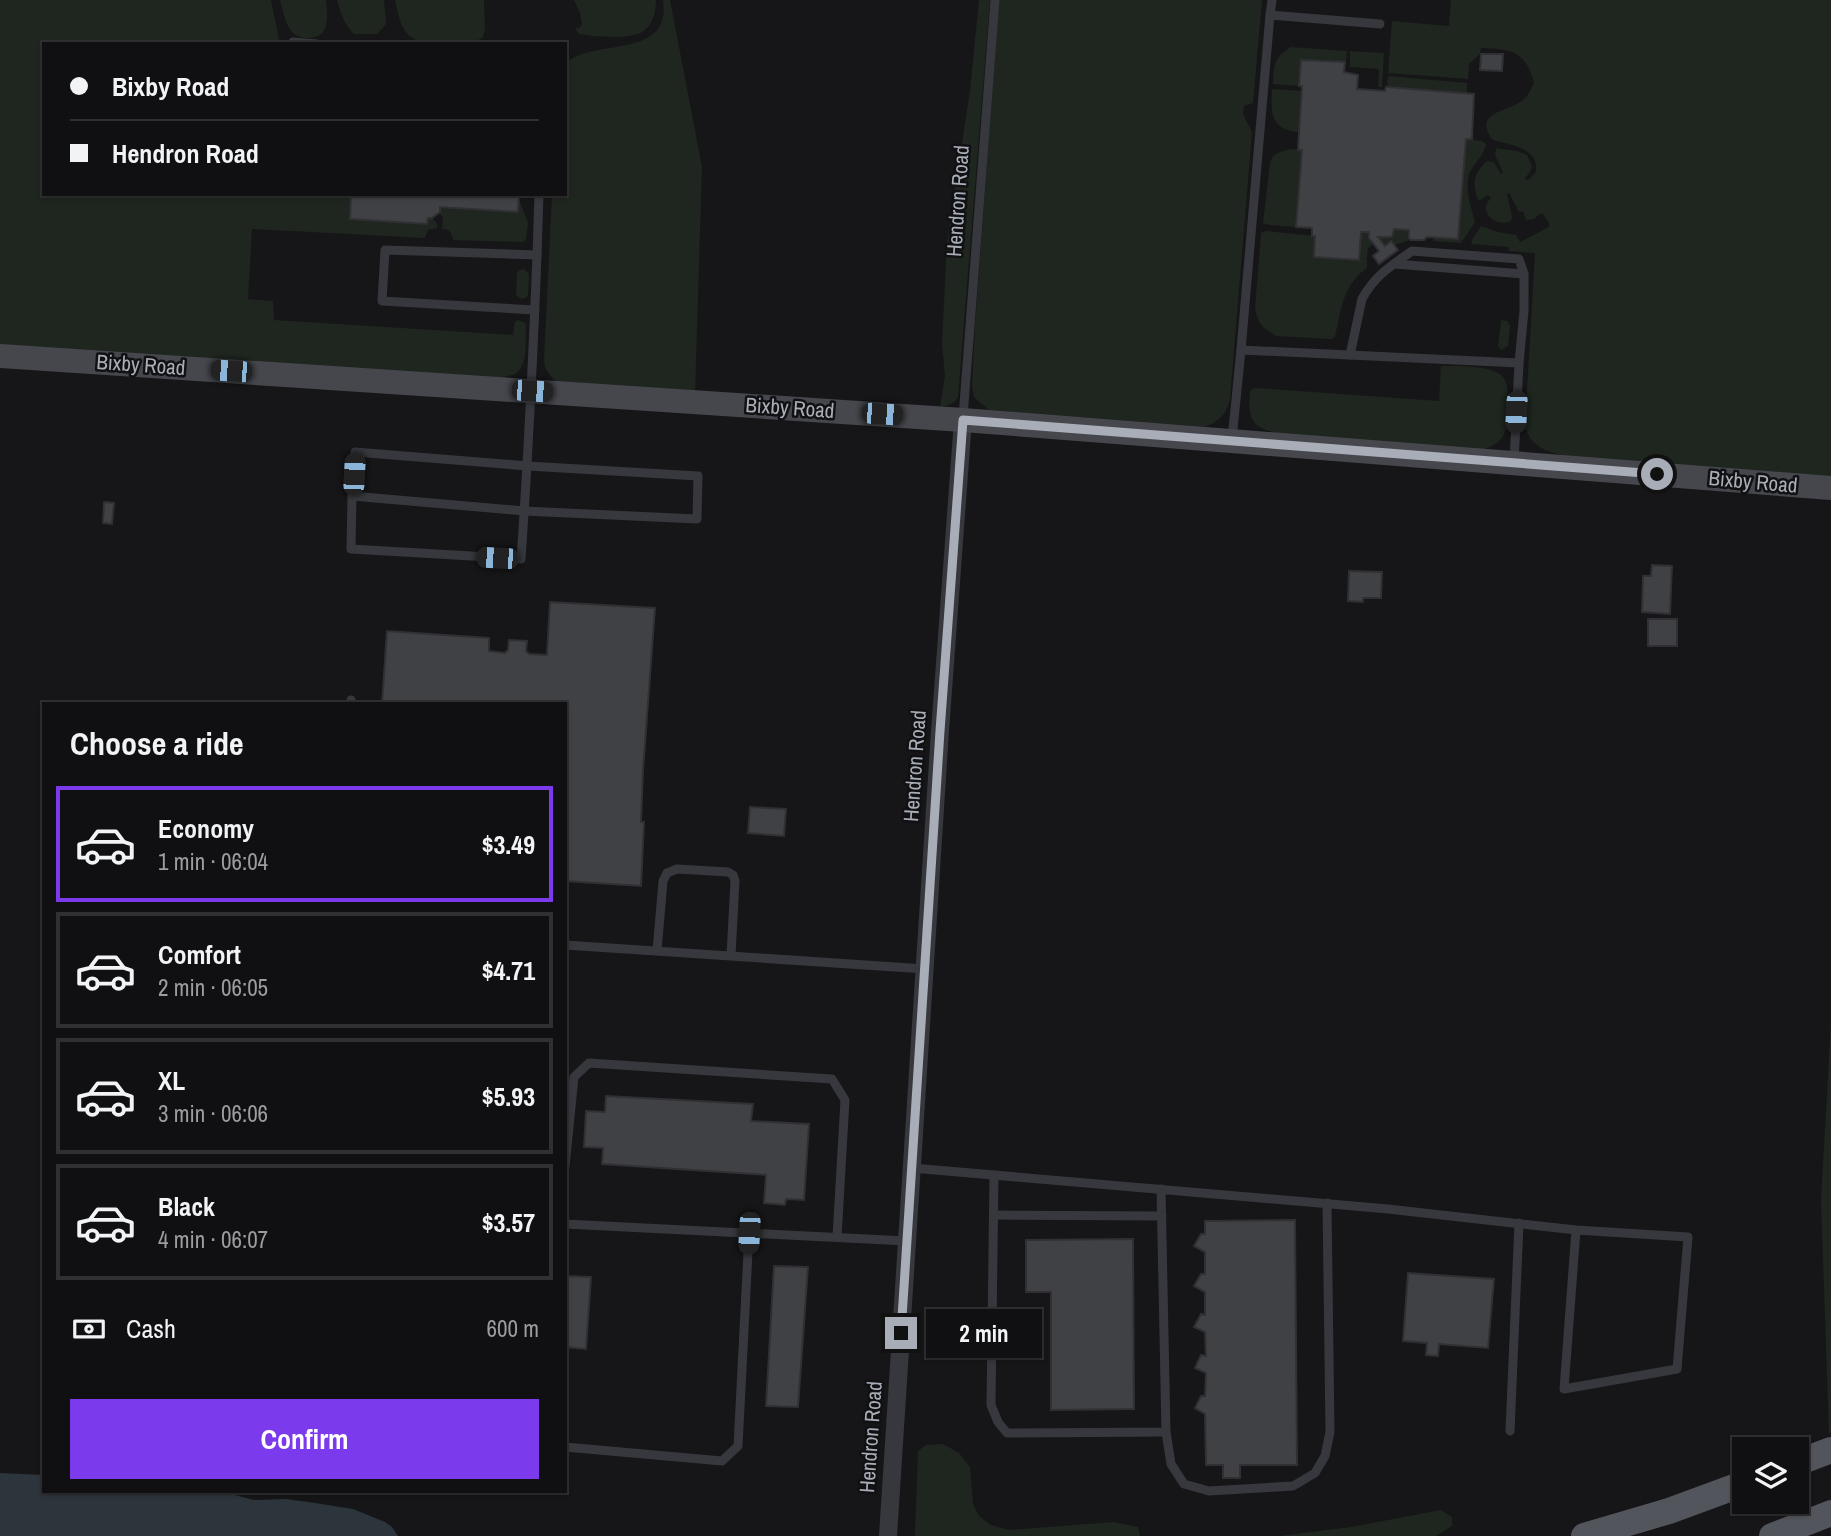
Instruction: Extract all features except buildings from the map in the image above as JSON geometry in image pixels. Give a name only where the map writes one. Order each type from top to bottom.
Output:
[{"type":"main road","points":[[1809,1458],[1831,1450]]},
{"type":"main road","points":[[1584,1536],[1669,1511],[1732,1488]]},
{"type":"main road","points":[[1772,1536],[1831,1513]]},
{"type":"street","name":"Bixby Road","points":[[0,356],[963,420],[1831,488]]},
{"type":"street","name":"Hendron Road","points":[[888,1536],[963,420]]},
{"type":"lane","name":"Hendron Road","points":[[963,420],[995,0]]},
{"type":"lane","points":[[1232,441],[1272,0]]},
{"type":"lane","points":[[1270,15],[1380,24]]},
{"type":"lane","points":[[352,496],[524,511],[697,519],[698,476],[528,466],[355,452],[352,496],[351,549],[521,559],[524,511],[528,466],[532,391],[539,196]]},
{"type":"lane","points":[[535,310],[382,301],[384,250],[537,255]]},
{"type":"lane","points":[[1350,355],[1362,299],[1379,275],[1412,251],[1519,259],[1524,274],[1524,311],[1514,463]]},
{"type":"lane","points":[[1394,264],[1524,274]]},
{"type":"lane","points":[[1241,350],[1519,363]]},
{"type":"lane","points":[[657,951],[663,881],[667,873],[677,869],[728,872],[733,875],[735,881],[731,956]]},
{"type":"lane","points":[[567,944],[925,969]]},
{"type":"lane","points":[[567,1146],[574,1077],[589,1063],[832,1079],[845,1101],[836,1237]]},
{"type":"lane","points":[[912,1168],[1327,1203],[1576,1230],[1688,1237],[1677,1369],[1564,1389],[1576,1230]]},
{"type":"lane","points":[[995,1175],[991,1405],[998,1422],[1007,1433],[1166,1432]]},
{"type":"lane","points":[[1161,1189],[1166,1432],[1171,1464],[1184,1484],[1209,1490],[1293,1486],[1315,1473],[1325,1456],[1330,1432],[1327,1203]]},
{"type":"lane","points":[[994,1215],[1162,1216]]},
{"type":"lane","points":[[1510,1431],[1519,1223]]},
{"type":"lane","points":[[567,1224],[907,1241]]},
{"type":"lane","points":[[567,1447],[722,1461],[738,1446],[749,1233]]},
{"type":"shaded area","points":[[0,0],[271,0],[280,42],[42,42],[42,196],[351,196],[350,219],[427,224],[428,218],[432,218],[437,223],[437,228],[428,230],[425,238],[252,229],[248,299],[273,301],[274,320],[513,335],[515,322],[518,320],[525,323],[526,327],[522,367],[513,375],[501,379],[0,346]]},
{"type":"shaded area","points":[[280,0],[326,0],[327,20],[324,31],[320,35],[307,38],[294,33],[286,21]]},
{"type":"shaded area","points":[[337,0],[384,0],[386,24],[377,34],[354,34],[345,23]]},
{"type":"shaded area","points":[[395,0],[484,0],[485,29],[483,37],[476,42],[416,40],[403,28]]},
{"type":"shaded area","points":[[574,0],[656,0],[648,27],[635,35],[610,37],[579,34],[575,28],[582,25]]},
{"type":"shaded area","points":[[663,0],[670,0],[702,167],[695,393],[556,381],[548,372],[544,360],[552,196],[567,196],[567,63],[593,51],[643,40],[655,32],[663,19]]},
{"type":"shaded area","points":[[979,0],[990,0],[958,397],[951,404],[940,407],[945,376],[942,344],[947,242],[970,91]]},
{"type":"shaded area","points":[[999,0],[1262,0],[1253,103],[1244,106],[1243,114],[1252,132],[1230,399],[1224,413],[1210,425],[1205,427],[989,410],[974,397],[972,386],[975,325]]},
{"type":"shaded area","points":[[1451,0],[1831,0],[1831,478],[1573,457],[1550,452],[1532,440],[1525,426],[1535,253],[1509,251],[1509,247],[1471,244],[1481,226],[1516,235],[1520,242],[1549,227],[1543,214],[1526,220],[1523,211],[1519,212],[1509,193],[1511,221],[1505,223],[1494,220],[1486,208],[1491,198],[1488,195],[1479,201],[1475,190],[1479,170],[1487,161],[1494,162],[1501,174],[1503,173],[1495,155],[1496,148],[1527,155],[1532,166],[1525,178],[1527,181],[1536,172],[1536,164],[1528,153],[1493,140],[1486,124],[1493,115],[1526,96],[1534,83],[1531,72],[1516,54],[1501,49],[1481,48],[1480,54],[1469,64],[1468,79],[1388,73],[1392,21],[1449,26]]},
{"type":"shaded area","points":[[1291,47],[1347,51],[1346,62],[1301,60],[1299,86],[1273,84],[1276,62]]},
{"type":"shaded area","points":[[1350,51],[1384,53],[1382,87],[1378,87],[1379,69],[1350,67]]},
{"type":"shaded area","points":[[1388,76],[1467,83],[1467,94],[1387,87]]},
{"type":"shaded area","points":[[1272,89],[1302,91],[1299,132],[1289,131],[1277,124],[1272,112]]},
{"type":"shaded area","points":[[1466,139],[1486,144],[1471,170],[1468,182],[1468,196],[1475,222],[1461,243],[1433,241],[1434,238],[1458,239]]},
{"type":"shaded area","points":[[1293,149],[1302,150],[1296,227],[1263,223],[1271,159],[1279,153]]},
{"type":"shaded area","points":[[519,200],[528,222],[526,240],[523,242],[453,240],[449,231],[442,230],[440,207],[517,212]]},
{"type":"shaded area","points":[[1395,229],[1409,230],[1410,240],[1394,245],[1391,242],[1385,246],[1378,237],[1392,237]]},
{"type":"shaded area","points":[[1266,231],[1315,236],[1314,257],[1358,260],[1361,232],[1369,232],[1373,244],[1368,248],[1367,258],[1364,258],[1367,259],[1367,268],[1359,274],[1348,290],[1335,337],[1332,339],[1276,336],[1259,322],[1255,309],[1261,233]]},
{"type":"shaded area","points":[[524,269],[529,274],[528,295],[521,299],[516,295],[517,273]]},
{"type":"shaded area","points":[[1501,320],[1507,321],[1510,326],[1508,346],[1501,350],[1498,346]]},
{"type":"shaded area","points":[[1441,366],[1489,369],[1505,379],[1509,403],[1508,421],[1502,437],[1495,444],[1482,450],[1288,435],[1261,428],[1252,419],[1250,412],[1250,391],[1254,388],[1439,401]]},
{"type":"shaded area","points":[[1831,1021],[1831,1433],[1829,1434],[1821,1200]]},
{"type":"shaded area","points":[[943,1444],[959,1453],[970,1467],[973,1504],[979,1516],[991,1525],[1009,1530],[1113,1522],[1138,1527],[1140,1536],[915,1536],[918,1451],[926,1445]]},
{"type":"shaded area","points":[[0,1473],[42,1475],[42,1493],[228,1493],[254,1500],[286,1499],[353,1509],[385,1522],[398,1536],[0,1536]]},
{"type":"shaded area","points":[[1441,1510],[1452,1517],[1452,1526],[1436,1536],[1279,1536],[1351,1527]]},
{"type":"route","points":[[901,1333],[963,420],[1657,474]]}]
